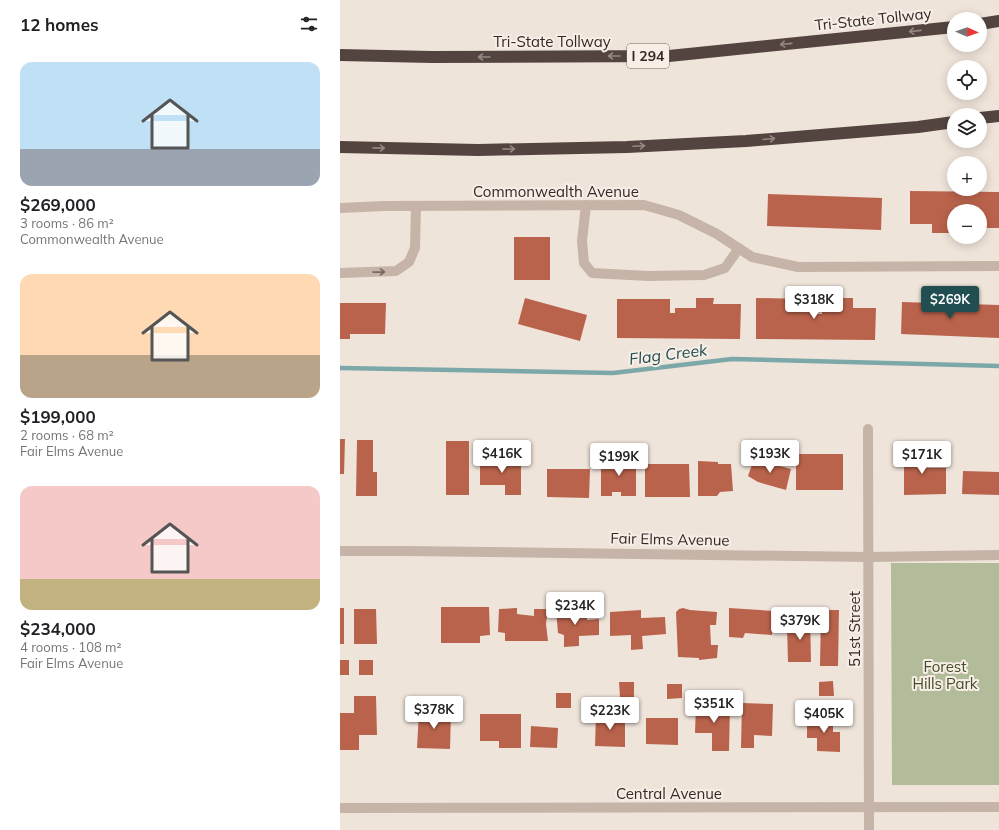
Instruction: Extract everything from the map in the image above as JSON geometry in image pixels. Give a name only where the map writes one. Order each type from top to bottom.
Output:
[{"type":"highway","points":[[987,23],[999,21]]},
{"type":"highway","name":"Tri-State Tollway","points":[[340,55],[432,57],[668,56],[947,28]]},
{"type":"highway","points":[[987,117],[999,116]]},
{"type":"highway","points":[[340,147],[478,150],[627,147],[746,141],[918,127],[947,123]]},
{"type":"street","points":[[586,205],[582,241],[584,263],[592,273],[648,276],[704,275],[726,268],[739,248]]},
{"type":"street","name":"Commonwealth Avenue","points":[[340,208],[416,206],[644,205],[679,214],[717,234],[752,257],[798,267],[999,266]]},
{"type":"street","points":[[340,273],[396,271],[409,262],[415,248],[416,206]]},
{"type":"street","name":"51st Street","points":[[868,429],[869,830]]},
{"type":"street","name":"Fair Elms Avenue","points":[[340,551],[868,557],[999,555]]},
{"type":"street","name":"Central Avenue","points":[[340,808],[999,807]]},
{"type":"green space","name":"Forest Hills Park","points":[[891,563],[999,563],[999,785],[892,785]]},
{"type":"building","points":[[910,191],[947,191],[947,196],[987,196],[987,192],[999,192],[999,228],[987,228],[987,204],[947,204],[947,233],[932,233],[932,224],[910,224]]},
{"type":"building","points":[[768,194],[882,198],[881,230],[767,226]]},
{"type":"building","points":[[514,237],[550,237],[550,280],[514,280]]},
{"type":"building","points":[[525,298],[587,315],[580,341],[518,324]]},
{"type":"building","points":[[696,298],[714,298],[713,304],[741,304],[740,339],[617,338],[617,299],[670,299],[670,313],[675,313],[675,308],[696,308]]},
{"type":"building","points":[[756,298],[810,299],[810,314],[822,314],[822,298],[853,298],[853,308],[876,308],[875,340],[756,339]]},
{"type":"building","points":[[902,302],[999,305],[999,338],[901,334]]},
{"type":"building","points":[[340,303],[386,303],[385,334],[350,334],[350,339],[340,339]]},
{"type":"building","points":[[340,439],[345,439],[344,474],[340,474]]},
{"type":"building","points":[[357,440],[373,440],[373,472],[377,472],[377,496],[356,496]]},
{"type":"building","points":[[446,441],[469,441],[469,495],[446,495]]},
{"type":"building","points":[[904,448],[926,448],[926,468],[946,468],[946,494],[904,495]]},
{"type":"building","points":[[796,454],[843,454],[843,490],[796,490]]},
{"type":"building","points":[[636,458],[636,496],[621,496],[621,492],[612,492],[612,496],[601,496],[601,459]]},
{"type":"building","points":[[480,459],[521,459],[521,495],[505,495],[505,485],[480,485]]},
{"type":"building","points":[[754,459],[791,469],[786,490],[758,482],[748,476]]},
{"type":"building","points":[[698,461],[731,464],[733,491],[720,492],[717,496],[698,496]]},
{"type":"building","points":[[645,464],[689,464],[690,497],[645,497]]},
{"type":"building","points":[[547,469],[590,469],[589,498],[547,497]]},
{"type":"building","points":[[963,471],[999,472],[999,495],[962,494]]},
{"type":"building","points":[[441,607],[489,607],[490,635],[480,636],[480,643],[441,643]]},
{"type":"building","points":[[340,608],[344,608],[344,644],[340,644]]},
{"type":"building","points":[[517,608],[517,614],[534,616],[534,609],[548,609],[546,624],[548,641],[505,641],[505,633],[498,632],[499,609]]},
{"type":"building","points":[[683,608],[717,612],[716,625],[710,625],[711,645],[718,645],[717,658],[699,660],[699,658],[678,657],[676,612]]},
{"type":"building","points":[[729,608],[774,611],[772,635],[745,633],[743,638],[729,637]]},
{"type":"building","points":[[354,609],[376,609],[377,644],[354,644]]},
{"type":"building","points":[[575,609],[575,612],[587,612],[587,620],[599,619],[599,635],[579,636],[579,646],[564,647],[564,635],[558,633],[556,610]]},
{"type":"building","points":[[641,610],[641,618],[665,617],[666,634],[642,636],[643,649],[631,650],[631,635],[610,636],[610,612]]},
{"type":"building","points":[[821,610],[839,610],[838,666],[820,666]]},
{"type":"building","points":[[800,615],[810,615],[811,662],[788,662],[787,626],[800,625]]},
{"type":"building","points":[[340,660],[349,660],[349,675],[340,675]]},
{"type":"building","points":[[359,660],[373,660],[373,675],[359,675]]},
{"type":"building","points":[[833,681],[834,696],[819,696],[819,682]]},
{"type":"building","points":[[619,682],[634,682],[634,697],[620,697]]},
{"type":"building","points":[[667,684],[682,684],[682,698],[667,699]]},
{"type":"building","points":[[556,693],[571,693],[571,708],[556,708]]},
{"type":"building","points":[[354,696],[376,696],[377,735],[359,735],[359,750],[340,750],[340,713],[354,713]]},
{"type":"building","points":[[742,703],[773,704],[772,736],[754,735],[754,748],[741,748]]},
{"type":"building","points":[[696,704],[730,705],[729,751],[712,751],[712,733],[695,733]]},
{"type":"building","points":[[419,711],[451,712],[450,749],[417,748]]},
{"type":"building","points":[[480,714],[521,714],[521,748],[499,748],[499,741],[480,741]]},
{"type":"building","points":[[596,715],[625,716],[625,747],[595,746]]},
{"type":"building","points":[[807,716],[833,717],[833,732],[840,732],[840,752],[817,751],[817,738],[807,738]]},
{"type":"building","points":[[646,718],[678,718],[678,745],[646,744]]},
{"type":"building","points":[[531,726],[558,728],[557,748],[530,747]]},
{"type":"waterway","name":"Flag Creek","points":[[340,368],[613,373],[732,359],[999,366]]}]
